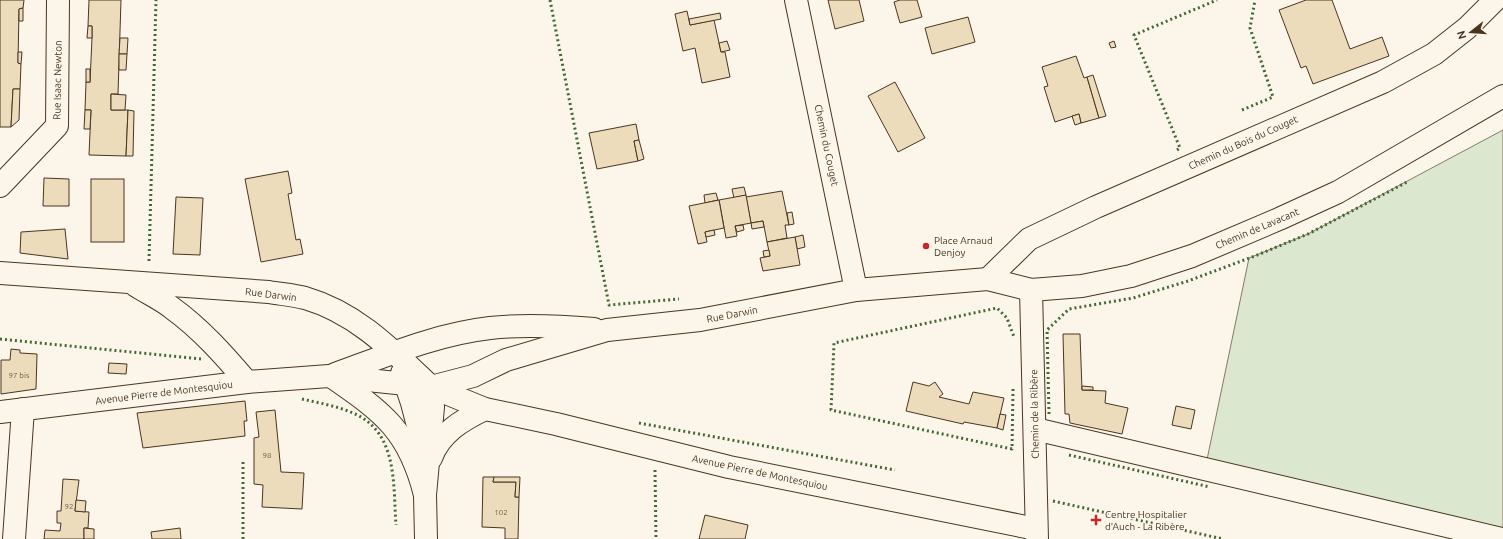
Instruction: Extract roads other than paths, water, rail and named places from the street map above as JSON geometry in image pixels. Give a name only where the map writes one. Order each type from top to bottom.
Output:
[{"type":"street","name":"Rue Isaac Newton","points":[[0,186],[57,126],[58,0]]},
{"type":"street","name":"Chemin du Couget","points":[[796,0],[856,290]]},
{"type":"street","name":"Chemin du Bois du Couget","points":[[988,279],[1029,239],[1096,207],[1383,82],[1434,54],[1467,28],[1495,0]]},
{"type":"street","name":"Chemin de Lavacant","points":[[988,279],[1031,290],[1082,286],[1131,276],[1192,256],[1279,220],[1338,192],[1503,96]]},
{"type":"street","name":"Rue Darwin","points":[[0,273],[269,292],[305,298],[343,313],[367,328],[395,352],[431,387],[473,376],[506,360],[607,330],[700,320],[856,290]]},
{"type":"street","points":[[856,290],[988,279]]},
{"type":"street","name":"Rue Darwin","points":[[132,283],[171,307],[195,327],[220,350],[247,382]]},
{"type":"street","name":"Chemin de la Ribère","points":[[1031,290],[1036,534]]},
{"type":"street","name":"Rue Darwin","points":[[395,352],[424,343],[489,328],[552,325],[607,330]]},
{"type":"street","points":[[395,352],[406,384],[428,465]]},
{"type":"street","name":"Avenue Pierre de Montesquiou","points":[[329,376],[395,352]]},
{"type":"street","points":[[329,376],[370,403],[390,422],[406,444],[418,468],[425,495]]},
{"type":"street","name":"Avenue Pierre de Montesquiou","points":[[0,412],[247,382],[329,376],[406,384],[431,387],[485,409],[564,426],[729,467],[1036,534]]},
{"type":"street","points":[[426,539],[425,495],[433,407],[431,387]]},
{"type":"street","points":[[14,539],[22,409]]},
{"type":"street","points":[[428,465],[434,449],[446,434],[459,422],[485,409]]},
{"type":"street","points":[[1034,429],[1502,539]]},
{"type":"place","name":"Place Arnaud Denjoy","points":[[926,246]]},
{"type":"place","name":"Centre Hospitalier d'Auch - La Ribère","points":[[1096,520]]}]
